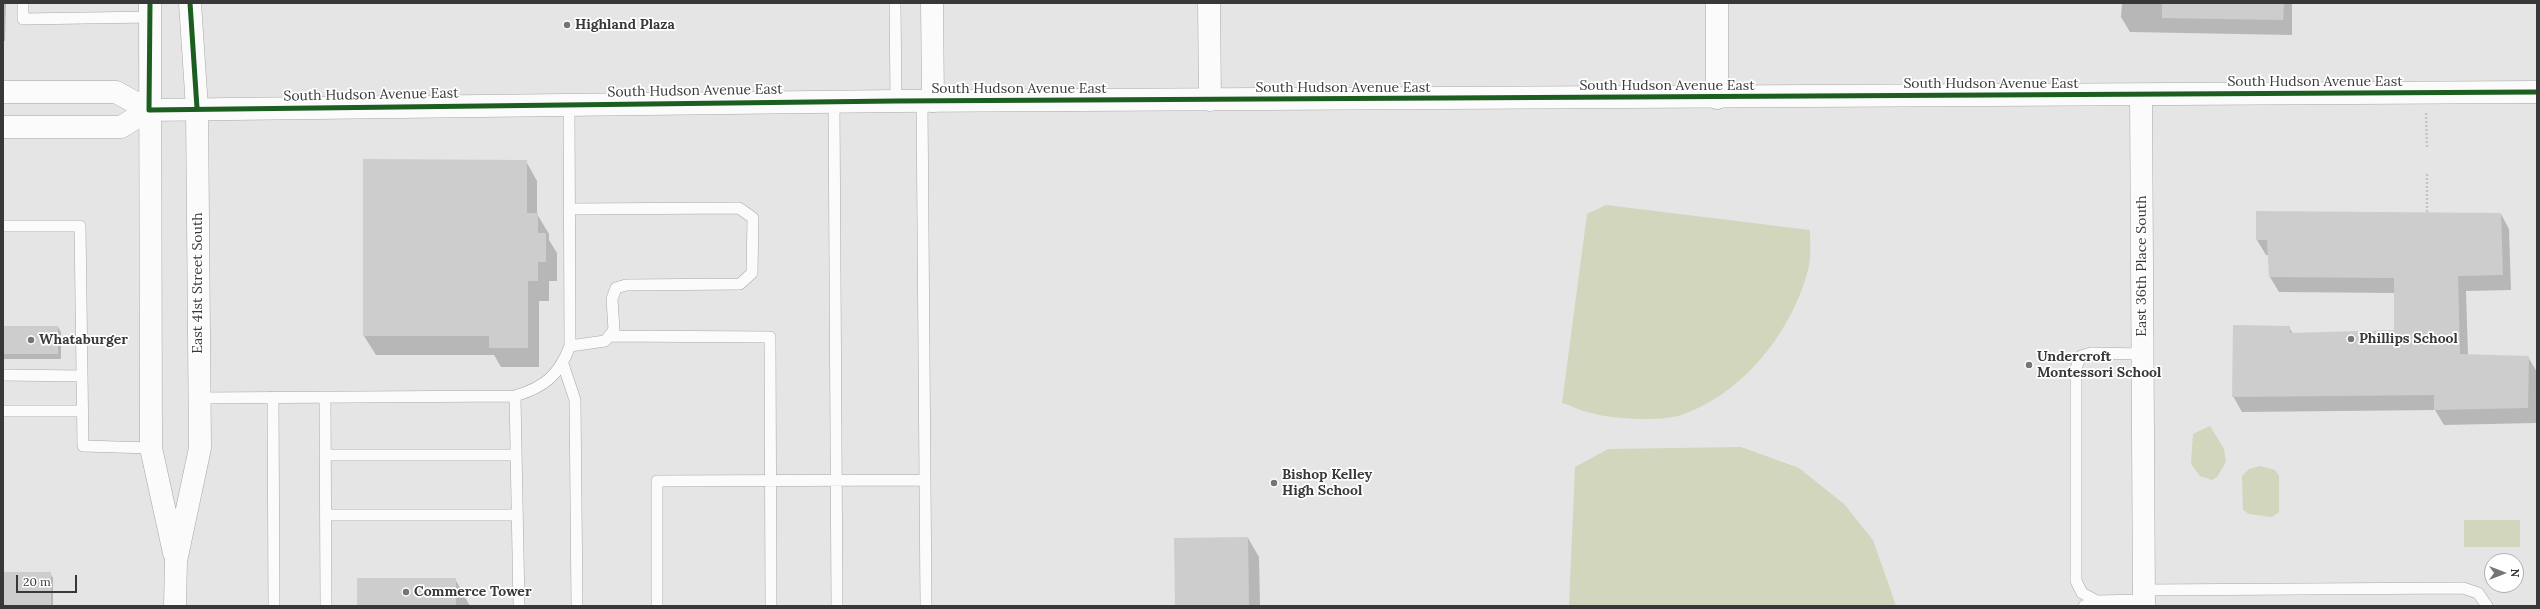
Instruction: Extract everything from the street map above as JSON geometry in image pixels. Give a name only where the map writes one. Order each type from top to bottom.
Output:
[{"type":"main road","name":"East 41st Street South","points":[[175,606],[176,561],[200,448],[197,108],[190,3]]},
{"type":"main road","points":[[928,101],[932,3]]},
{"type":"main road","points":[[1209,3],[1210,100]]},
{"type":"main road","points":[[1717,3],[1717,98]]},
{"type":"main road","name":"East 41st Street South","points":[[150,10],[149,110],[151,448],[176,561]]},
{"type":"main road","points":[[3,92],[116,92],[149,110]]},
{"type":"main road","name":"South Hudson Avenue East","points":[[149,110],[197,108],[896,101],[1717,98],[2537,92]]},
{"type":"main road","name":"East 36th Place South","points":[[2141,95],[2144,599]]},
{"type":"main road","points":[[3,127],[121,127],[149,110]]},
{"type":"lane","points":[[22,3],[23,19],[150,10]]},
{"type":"lane","points":[[896,3],[896,101]]},
{"type":"lane","points":[[926,606],[928,101]]},
{"type":"lane","points":[[834,102],[837,606]]},
{"type":"lane","points":[[199,398],[515,396],[532,391],[550,379],[563,364],[570,346],[569,104]]},
{"type":"lane","points":[[569,209],[739,208],[753,218],[752,273],[740,284],[626,285],[616,288],[612,299],[614,330],[605,341],[570,346]]},
{"type":"lane","points":[[3,226],[80,226],[83,446],[151,448]]},
{"type":"lane","points":[[609,336],[770,337],[771,606]]},
{"type":"lane","points":[[2097,601],[2082,593],[2076,581],[2076,368],[2081,356],[2091,353],[2142,354]]},
{"type":"lane","points":[[563,364],[575,400],[577,606]]},
{"type":"lane","points":[[3,375],[82,376]]},
{"type":"lane","points":[[515,396],[518,606]]},
{"type":"lane","points":[[273,397],[274,606]]},
{"type":"lane","points":[[325,397],[326,606]]},
{"type":"lane","points":[[3,410],[83,411]]},
{"type":"lane","points":[[325,455],[516,455]]},
{"type":"lane","points":[[657,606],[658,481],[836,479],[926,480]]},
{"type":"lane","points":[[326,515],[517,515]]},
{"type":"lane","points":[[2084,606],[2097,601],[2463,588],[2478,593],[2487,606]]},
{"type":"path","points":[[2426,110],[2427,147]]},
{"type":"path","points":[[2427,174],[2427,213]]},
{"type":"green space","points":[[1606,205],[1810,230],[1809,266],[1802,290],[1792,313],[1779,335],[1763,356],[1745,375],[1725,392],[1704,405],[1681,415],[1649,419],[1611,417],[1587,412],[1562,403],[1587,214]]},
{"type":"green space","points":[[2210,426],[2224,449],[2226,462],[2217,477],[2212,480],[2200,476],[2191,464],[2193,434]]},
{"type":"green space","points":[[1741,447],[1799,468],[1844,504],[1873,540],[1896,606],[1569,606],[1575,467],[1608,449]]},
{"type":"green space","points":[[2260,466],[2275,470],[2279,476],[2279,512],[2272,517],[2249,514],[2243,510],[2242,476],[2249,469]]},
{"type":"green space","points":[[2464,520],[2520,520],[2520,547],[2464,547]]},
{"type":"building","points":[[2162,3],[2284,3],[2283,20],[2162,18]]},
{"type":"building","points":[[363,159],[527,160],[527,213],[538,213],[538,233],[546,233],[546,262],[538,262],[538,281],[528,281],[528,348],[489,348],[489,336],[363,336]]},
{"type":"building","points":[[2256,211],[2501,213],[2503,275],[2458,276],[2460,354],[2529,356],[2528,408],[2434,410],[2434,395],[2232,397],[2233,325],[2290,326],[2290,333],[2394,330],[2394,278],[2269,277],[2267,240],[2256,240]]},
{"type":"building","name":"Whataburger","points":[[3,326],[58,326],[58,354],[3,354]]},
{"type":"building","points":[[1248,537],[1249,606],[1175,606],[1174,538]]},
{"type":"building","points":[[3,572],[51,572],[51,606],[3,606]]},
{"type":"building","name":"Commerce Tower","points":[[357,578],[456,578],[456,606],[357,606]]},
{"type":"cycle path","points":[[150,3],[149,110],[896,101],[2537,92]]},
{"type":"cycle path","points":[[190,3],[197,108]]},
{"type":"place","name":"Highland Plaza","points":[[567,25]]},
{"type":"place","name":"Phillips School","points":[[2351,339]]},
{"type":"place","name":"Whataburger","points":[[31,340]]},
{"type":"place","name":"Undercroft Montessori School","points":[[2029,365]]},
{"type":"place","name":"Bishop Kelley High School","points":[[1274,483]]},
{"type":"place","name":"Commerce Tower","points":[[406,592]]}]
